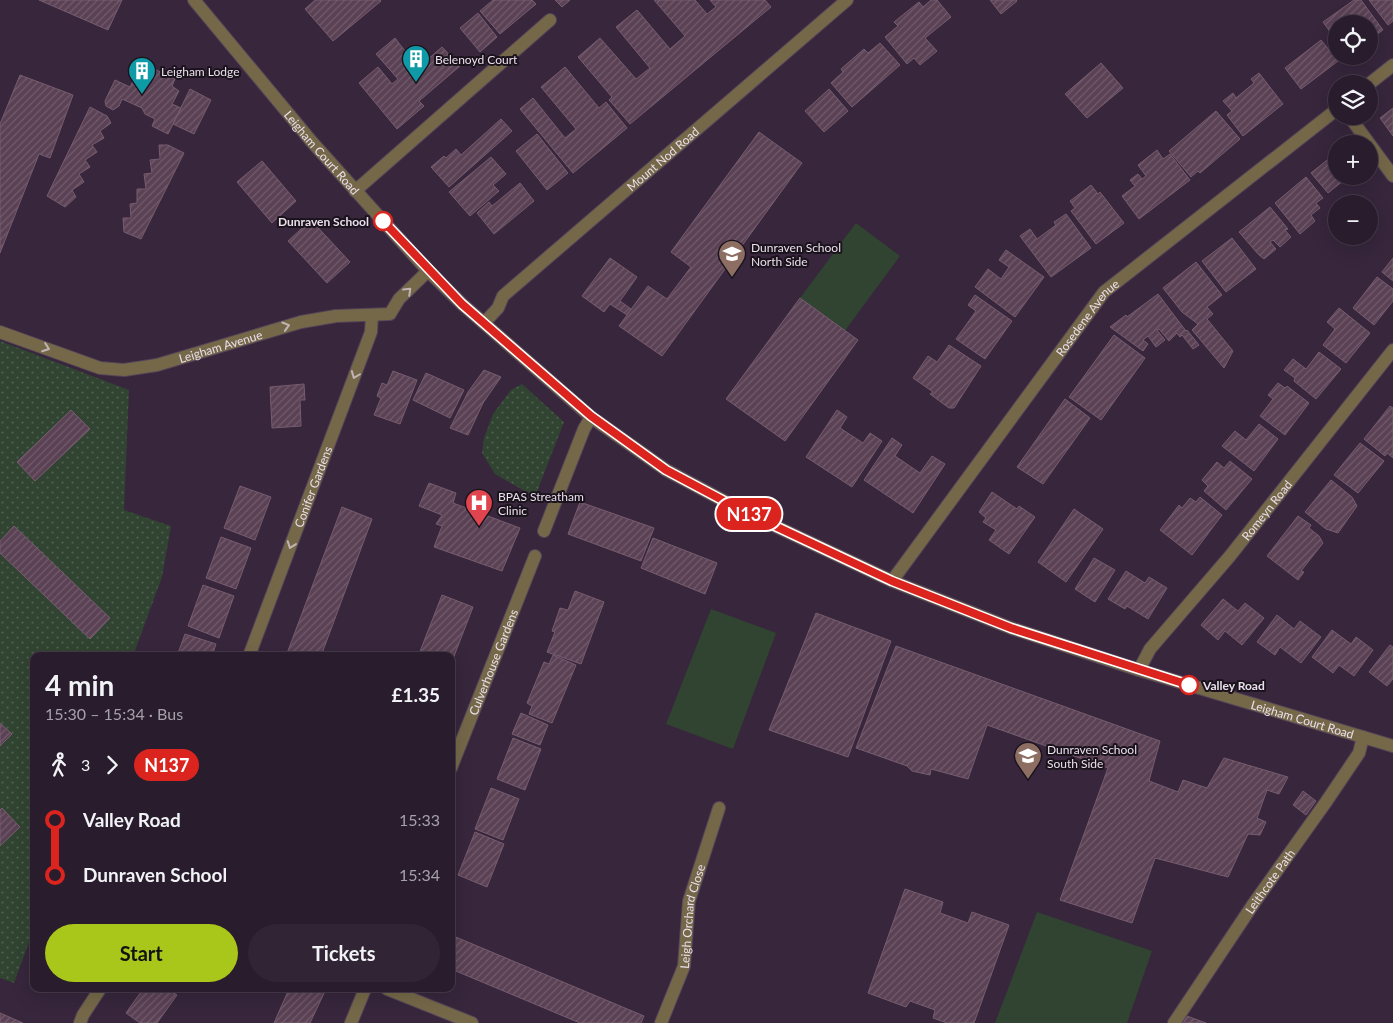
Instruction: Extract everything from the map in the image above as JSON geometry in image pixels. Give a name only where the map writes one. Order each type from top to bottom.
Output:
[{"type":"street","name":"Leigham Court Road","points":[[194,0],[355,191],[428,271],[462,304],[591,416],[666,470],[743,511],[892,581],[1011,628],[1139,670],[1393,746]]},
{"type":"street","name":"Mount Nod Road","points":[[484,323],[498,308],[503,296],[847,0]]},
{"type":"street","points":[[355,191],[550,20]]},
{"type":"street","points":[[1378,77],[1393,65]]},
{"type":"street","name":"Rosedene Avenue","points":[[892,581],[1104,292],[1328,116]]},
{"type":"street","points":[[1356,125],[1393,176]]},
{"type":"street","name":"Leigham Avenue","points":[[0,332],[100,368],[124,370],[157,365],[301,322],[336,316],[390,314],[399,299],[428,271]]},
{"type":"street","name":"Conifer Gardens","points":[[251,652],[371,332],[372,315]]},
{"type":"street","name":"Romeyn Road","points":[[1139,670],[1150,649],[1230,556],[1393,350]]},
{"type":"street","points":[[544,531],[584,429],[591,416]]},
{"type":"street","name":"Culverhouse Gardens","points":[[455,758],[534,556]]},
{"type":"street","name":"Leithcote Path","points":[[1174,1023],[1254,903],[1354,761],[1359,753],[1363,737]]},
{"type":"street","name":"Leigh Orchard Close","points":[[661,1023],[684,966],[689,901],[719,808]]},
{"type":"street","points":[[80,1023],[98,992]]},
{"type":"street","points":[[351,1023],[364,992]]},
{"type":"street","points":[[394,992],[472,1023]]},
{"type":"green space","points":[[856,223],[900,256],[844,332],[800,298]]},
{"type":"green space","points":[[0,341],[129,390],[124,510],[171,526],[162,577],[134,652],[30,652],[30,940],[14,983],[0,978]]},
{"type":"green space","points":[[522,384],[564,422],[535,497],[495,474],[482,453],[484,438],[493,414],[511,390]]},
{"type":"green space","points":[[711,609],[776,633],[733,749],[666,724]]},
{"type":"green space","points":[[1037,912],[1152,951],[1127,1023],[995,1023]]},
{"type":"building","points":[[39,0],[122,0],[108,30]]},
{"type":"building","points":[[315,0],[381,1],[333,41],[305,9]]},
{"type":"building","points":[[493,0],[532,0],[536,4],[500,34],[480,11]]},
{"type":"building","points":[[555,0],[570,0],[562,7]]},
{"type":"building","points":[[654,0],[695,0],[707,14],[716,7],[710,0],[765,0],[771,7],[630,124],[609,100],[612,97],[578,57],[600,38],[636,79],[650,68],[616,27],[637,10],[670,49],[685,36]]},
{"type":"building","points":[[931,0],[937,0],[951,17],[925,38],[937,51],[920,65],[914,58],[907,64],[885,37],[898,26],[894,22],[919,2],[923,7]]},
{"type":"building","points":[[990,0],[1016,0],[1017,1],[1001,14]]},
{"type":"building","points":[[1354,0],[1361,0],[1372,15],[1333,15]]},
{"type":"building","points":[[1369,0],[1393,0],[1393,21],[1388,25]]},
{"type":"building","points":[[478,13],[497,37],[480,52],[460,28]]},
{"type":"building","points":[[1328,18],[1328,29],[1323,22]]},
{"type":"building","points":[[1378,23],[1383,30],[1378,34]]},
{"type":"building","name":"Belenoyd Court","points":[[395,38],[418,68],[442,47],[460,66],[419,101],[424,106],[397,129],[359,83],[378,67],[392,84],[398,79],[376,54]]},
{"type":"building","points":[[1321,40],[1328,49],[1328,65],[1333,65],[1301,89],[1285,68]]},
{"type":"building","points":[[880,43],[900,65],[852,107],[831,83],[843,72],[841,69],[864,49],[868,53]]},
{"type":"building","name":"Leigham Lodge","points":[[142,63],[175,79],[172,86],[179,91],[172,104],[181,108],[168,134],[152,126],[155,119],[145,114],[142,108],[122,99],[119,106],[113,110],[106,106],[105,101],[115,80],[130,87]]},
{"type":"building","points":[[1101,63],[1123,88],[1087,118],[1065,94]]},
{"type":"building","points":[[565,67],[599,108],[606,102],[627,128],[573,173],[520,109],[533,98],[565,138],[576,129],[541,87]]},
{"type":"building","points":[[1259,73],[1283,104],[1243,136],[1227,115],[1232,111],[1223,101],[1233,93],[1236,98],[1254,83],[1251,79]]},
{"type":"building","points":[[20,75],[73,95],[50,158],[39,154],[0,253],[0,124]]},
{"type":"building","points":[[190,89],[211,100],[194,134],[173,124]]},
{"type":"building","points":[[829,89],[848,111],[824,132],[805,111]]},
{"type":"building","points":[[90,107],[107,116],[111,123],[100,131],[104,138],[92,145],[97,152],[85,160],[90,167],[79,174],[84,182],[72,190],[76,197],[65,207],[47,196]]},
{"type":"building","points":[[1393,108],[1393,136],[1380,118]]},
{"type":"building","points":[[1216,111],[1240,139],[1200,173],[1198,171],[1191,177],[1169,151]]},
{"type":"building","points":[[501,119],[512,131],[449,187],[431,167],[456,149],[461,155]]},
{"type":"building","points":[[759,132],[802,163],[662,356],[619,326],[648,286],[667,299],[691,267],[671,252]]},
{"type":"building","points":[[537,134],[568,173],[547,190],[516,151]]},
{"type":"building","points":[[159,145],[168,145],[184,153],[141,239],[124,232],[123,218],[131,218],[130,204],[137,203],[137,189],[146,189],[144,174],[152,173],[150,160],[160,159]]},
{"type":"building","points":[[1157,150],[1163,159],[1170,154],[1190,180],[1139,219],[1122,196],[1135,186],[1130,180],[1138,174],[1142,179],[1146,176],[1138,165]]},
{"type":"building","points":[[491,157],[506,174],[493,185],[499,191],[470,216],[449,192]]},
{"type":"building","points":[[1328,159],[1328,185],[1338,185],[1328,193],[1311,173]]},
{"type":"building","points":[[262,161],[296,201],[272,223],[237,182]]},
{"type":"building","points":[[1306,177],[1323,198],[1316,203],[1320,208],[1311,215],[1315,221],[1300,234],[1275,203]]},
{"type":"building","points":[[520,183],[534,201],[494,234],[477,213],[489,202],[492,206]]},
{"type":"building","points":[[1091,185],[1098,194],[1100,192],[1124,223],[1096,244],[1071,211],[1075,208],[1070,201]]},
{"type":"building","points":[[1270,207],[1288,229],[1285,230],[1291,237],[1280,247],[1273,240],[1270,242],[1276,249],[1264,259],[1239,232]]},
{"type":"building","points":[[1066,214],[1091,248],[1051,277],[1020,236],[1030,229],[1037,239],[1056,225],[1054,222]]},
{"type":"building","points":[[311,220],[350,262],[327,283],[288,241]]},
{"type":"building","points":[[1232,238],[1256,269],[1226,292],[1202,261]]},
{"type":"building","points":[[1006,250],[1044,277],[1015,317],[975,287],[988,269],[1001,279],[1009,267],[999,260]]},
{"type":"building","points":[[610,258],[637,277],[620,301],[631,309],[627,315],[610,304],[604,312],[582,296]]},
{"type":"building","points":[[1393,258],[1393,281],[1382,272]]},
{"type":"building","points":[[1196,262],[1222,295],[1207,307],[1213,314],[1207,319],[1233,351],[1224,368],[1192,330],[1198,324],[1182,312],[1163,288]]},
{"type":"building","points":[[1377,277],[1393,289],[1393,301],[1374,325],[1353,308]]},
{"type":"building","points":[[1158,294],[1199,345],[1193,349],[1182,335],[1180,337],[1177,333],[1169,341],[1159,329],[1157,330],[1165,340],[1156,347],[1148,336],[1143,340],[1148,344],[1143,351],[1110,327]]},
{"type":"building","points":[[975,295],[1012,321],[985,359],[956,339],[976,311],[968,305]]},
{"type":"building","points":[[800,298],[858,340],[785,441],[726,399]]},
{"type":"building","points":[[1339,308],[1370,333],[1346,363],[1323,345],[1335,329],[1327,322]]},
{"type":"building","points":[[1114,335],[1145,358],[1101,420],[1069,397]]},
{"type":"building","points":[[949,345],[981,366],[954,408],[949,408],[930,394],[933,392],[913,378],[928,356],[937,362]]},
{"type":"building","points":[[1319,352],[1341,369],[1316,399],[1284,370],[1293,359],[1306,369]]},
{"type":"building","points":[[484,370],[501,377],[483,403],[468,435],[450,428],[468,392]]},
{"type":"building","points":[[393,371],[417,380],[400,424],[374,415],[381,398],[377,396],[382,383],[387,385]]},
{"type":"building","points":[[426,373],[464,390],[450,418],[413,400]]},
{"type":"building","points":[[1278,383],[1285,388],[1287,386],[1309,403],[1285,435],[1260,416],[1273,399],[1268,395]]},
{"type":"building","points":[[304,384],[305,400],[300,400],[301,426],[272,428],[270,387]]},
{"type":"building","points":[[1065,399],[1090,418],[1043,484],[1017,467]]},
{"type":"building","points":[[1390,406],[1393,408],[1393,458],[1387,453],[1385,456],[1364,439]]},
{"type":"building","points":[[71,410],[90,429],[35,481],[17,462]]},
{"type":"building","points":[[837,410],[847,417],[840,428],[863,443],[870,433],[882,441],[852,487],[806,457]]},
{"type":"building","points":[[1259,424],[1278,439],[1254,471],[1222,446],[1235,431],[1246,440]]},
{"type":"building","points":[[892,438],[902,445],[895,456],[920,473],[932,456],[945,464],[913,513],[864,480]]},
{"type":"building","points":[[1360,443],[1384,461],[1358,493],[1334,475]]},
{"type":"building","points":[[1230,461],[1252,479],[1226,510],[1204,491],[1208,486],[1202,480],[1217,462],[1224,468]]},
{"type":"building","points":[[1331,480],[1352,497],[1357,506],[1338,533],[1326,529],[1305,512]]},
{"type":"building","name":"BPAS Streatham Clinic","points":[[429,483],[456,493],[453,503],[520,528],[502,571],[434,547],[442,526],[436,524],[442,515],[419,506]]},
{"type":"building","points":[[240,486],[271,497],[255,540],[224,528]]},
{"type":"building","points":[[992,492],[1017,509],[1019,506],[1035,517],[1009,554],[989,540],[996,530],[983,522],[986,518],[979,512]]},
{"type":"building","points":[[1200,497],[1222,515],[1192,555],[1160,530],[1179,505],[1182,508],[1190,498],[1196,502]]},
{"type":"building","points":[[580,502],[654,528],[641,561],[568,534]]},
{"type":"building","points":[[342,507],[372,519],[322,652],[288,652]]},
{"type":"building","points":[[1074,509],[1103,529],[1066,582],[1038,562]]},
{"type":"building","points":[[1298,516],[1311,525],[1309,528],[1319,536],[1323,543],[1301,571],[1304,572],[1298,580],[1267,556]]},
{"type":"building","points":[[14,526],[110,618],[90,639],[0,553],[0,541]]},
{"type":"building","points":[[221,537],[251,548],[236,589],[206,578]]},
{"type":"building","points":[[653,538],[717,563],[705,594],[641,568]]},
{"type":"building","points":[[1094,558],[1115,570],[1095,602],[1075,589]]},
{"type":"building","points":[[1126,571],[1145,583],[1149,577],[1167,588],[1148,619],[1127,606],[1125,609],[1108,599]]},
{"type":"building","points":[[203,585],[234,596],[219,638],[188,626]]},
{"type":"building","points":[[575,591],[604,602],[581,664],[547,652],[555,632],[552,631],[560,608],[568,610]]},
{"type":"building","points":[[442,595],[473,607],[455,654],[455,652],[420,652]]},
{"type":"building","points":[[1223,599],[1238,611],[1245,603],[1264,618],[1242,645],[1225,631],[1218,640],[1201,625]]},
{"type":"building","points":[[816,613],[891,641],[848,757],[769,730]]},
{"type":"building","points":[[1277,615],[1294,629],[1300,621],[1321,637],[1301,663],[1280,647],[1275,655],[1257,642]]},
{"type":"building","points":[[1332,630],[1351,644],[1356,637],[1373,650],[1354,676],[1339,665],[1333,673],[1312,657]]},
{"type":"building","points":[[185,634],[216,644],[213,652],[178,652]]},
{"type":"building","points":[[1390,645],[1393,647],[1393,679],[1387,686],[1369,672]]},
{"type":"building","points":[[896,646],[1160,741],[1149,781],[1178,792],[1183,780],[1207,788],[1224,758],[1288,777],[1279,794],[1267,790],[1257,818],[1266,822],[1260,835],[1248,834],[1228,877],[1155,858],[1132,923],[1060,900],[1108,768],[987,725],[968,779],[931,769],[930,775],[912,771],[907,766],[856,748]]},
{"type":"building","points":[[553,655],[576,665],[552,723],[529,714],[532,706],[527,703],[544,662],[549,664]]},
{"type":"building","points":[[521,713],[548,725],[540,745],[512,734]]},
{"type":"building","points":[[0,723],[12,734],[0,746]]},
{"type":"building","points":[[513,738],[541,749],[525,790],[497,779]]},
{"type":"building","points":[[491,788],[519,799],[503,840],[475,829]]},
{"type":"building","points":[[1303,791],[1316,801],[1306,815],[1293,805]]},
{"type":"building","points":[[2,808],[20,827],[0,846],[0,810]]},
{"type":"building","points":[[475,832],[504,844],[487,887],[458,875]]},
{"type":"building","points":[[905,889],[943,902],[940,913],[968,923],[972,912],[1009,925],[974,1023],[947,1023],[933,1018],[935,1010],[910,1001],[906,1007],[868,993]]},
{"type":"building","points":[[455,937],[644,1016],[641,1023],[580,1023],[455,971]]},
{"type":"building","points":[[141,992],[172,992],[177,995],[157,1023],[140,1023],[126,1013]]},
{"type":"building","points":[[288,992],[325,992],[310,1023],[274,1023]]},
{"type":"building","points":[[0,1013],[23,1023],[0,1023]]},
{"type":"building","points":[[1187,1016],[1206,1023],[1183,1023]]},
{"type":"bus line","name":"N137","points":[[383,221],[428,271],[534,368],[591,416],[666,470],[743,511],[892,581],[1011,628],[1189,685]]},
{"type":"place","name":"Belenoyd Court","points":[[416,83]]},
{"type":"place","name":"Leigham Lodge","points":[[142,95]]},
{"type":"place","name":"Dunraven School","points":[[383,221]]},
{"type":"place","name":"Dunraven School North Side","points":[[732,278]]},
{"type":"place","name":"BPAS Streatham Clinic","points":[[479,527]]},
{"type":"place","name":"Valley Road","points":[[1189,685]]},
{"type":"place","name":"Dunraven School South Side","points":[[1028,780]]}]
